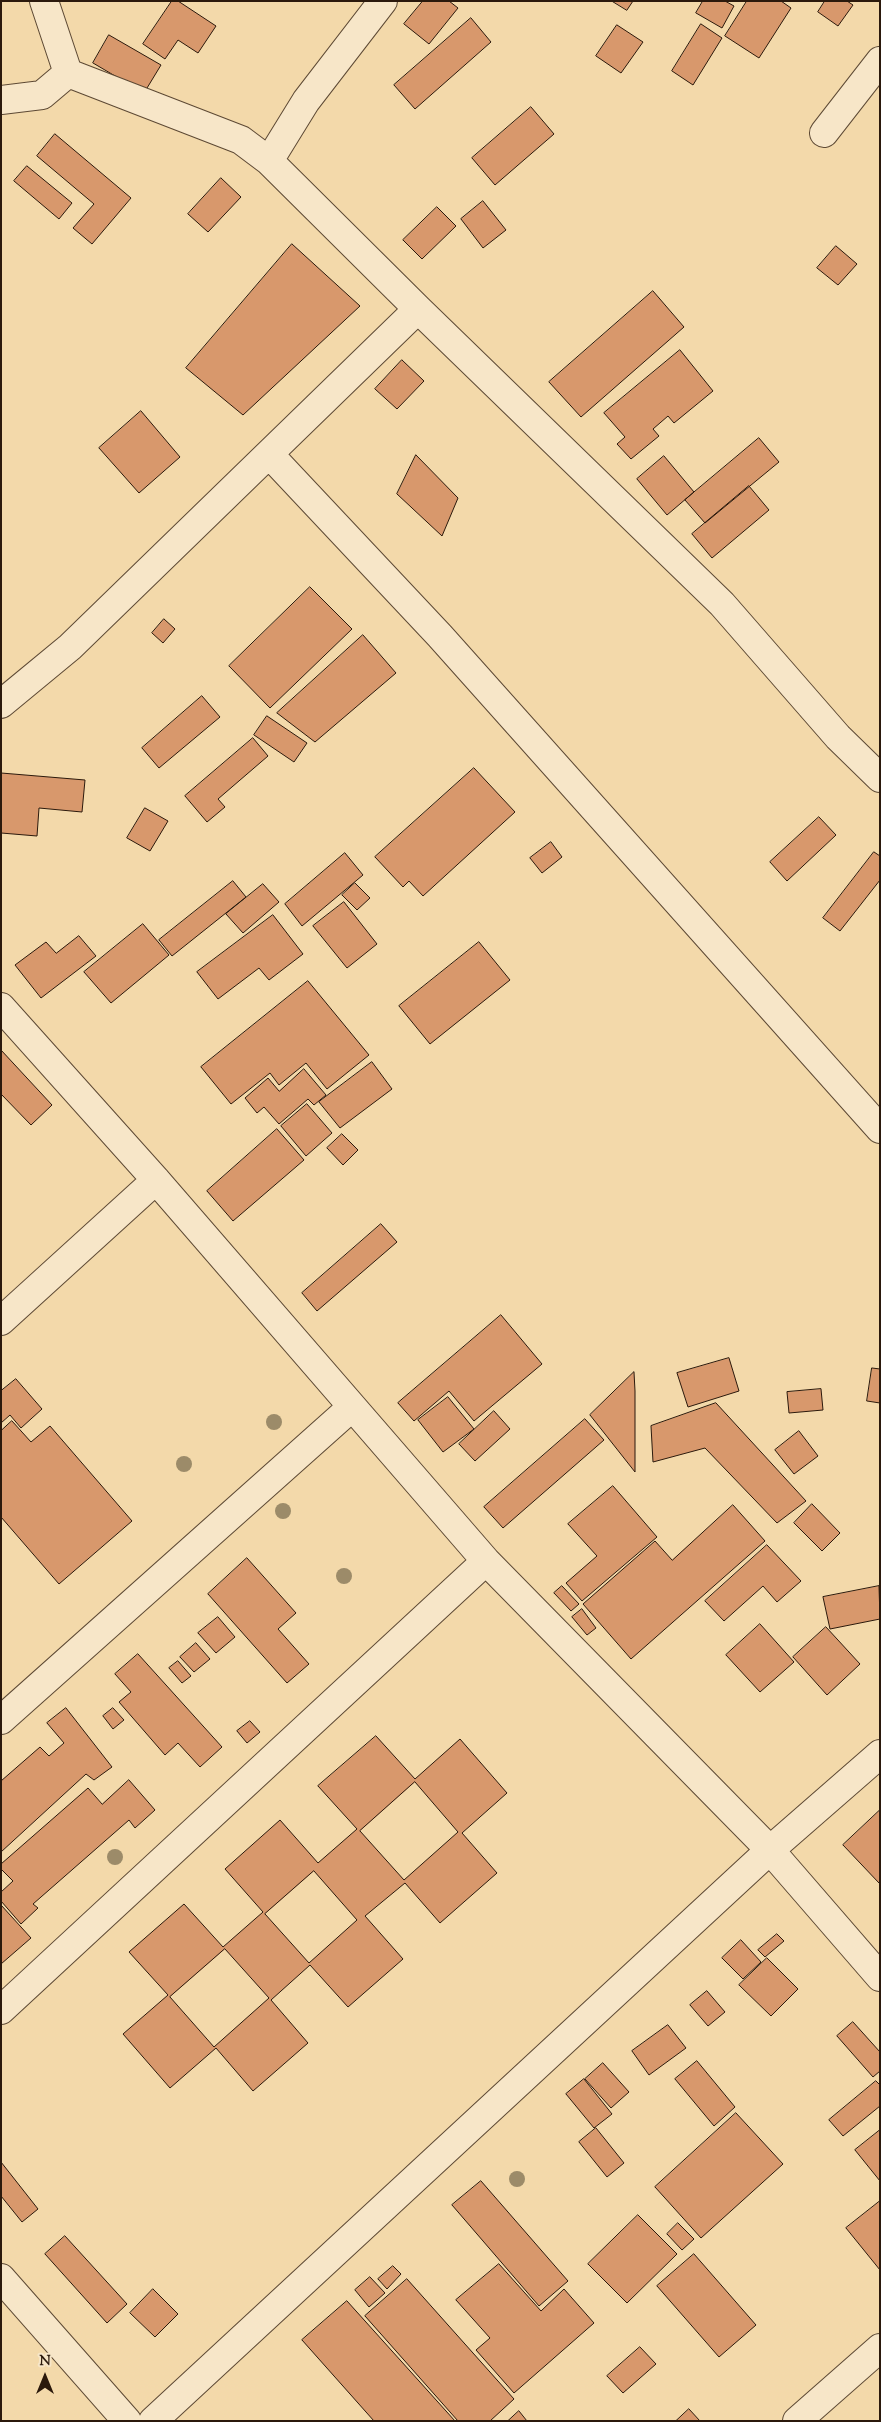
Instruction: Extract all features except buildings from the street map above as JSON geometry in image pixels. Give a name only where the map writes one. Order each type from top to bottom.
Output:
[{"type":"street","points":[[44,1],[68,73]]},
{"type":"street","points":[[269,161],[306,101],[383,1]]},
{"type":"street","points":[[824,133],[880,61]]},
{"type":"street","points":[[1,100],[42,95],[68,73]]},
{"type":"street","points":[[68,73],[241,140],[269,161],[418,309],[722,604],[838,737],[880,778]]},
{"type":"street","points":[[1,704],[77,640],[178,545],[241,479],[418,309]]},
{"type":"street","points":[[269,454],[440,636],[880,1129]]},
{"type":"street","points":[[1,1007],[156,1180],[486,1561],[770,1850],[880,1977]]},
{"type":"street","points":[[1,1321],[156,1180]]},
{"type":"street","points":[[1,1720],[352,1407]]},
{"type":"street","points":[[1,2010],[486,1561]]},
{"type":"street","points":[[154,2421],[770,1850],[880,1754]]},
{"type":"street","points":[[1,2278],[126,2421]]},
{"type":"street","points":[[797,2421],[880,2348]]}]
